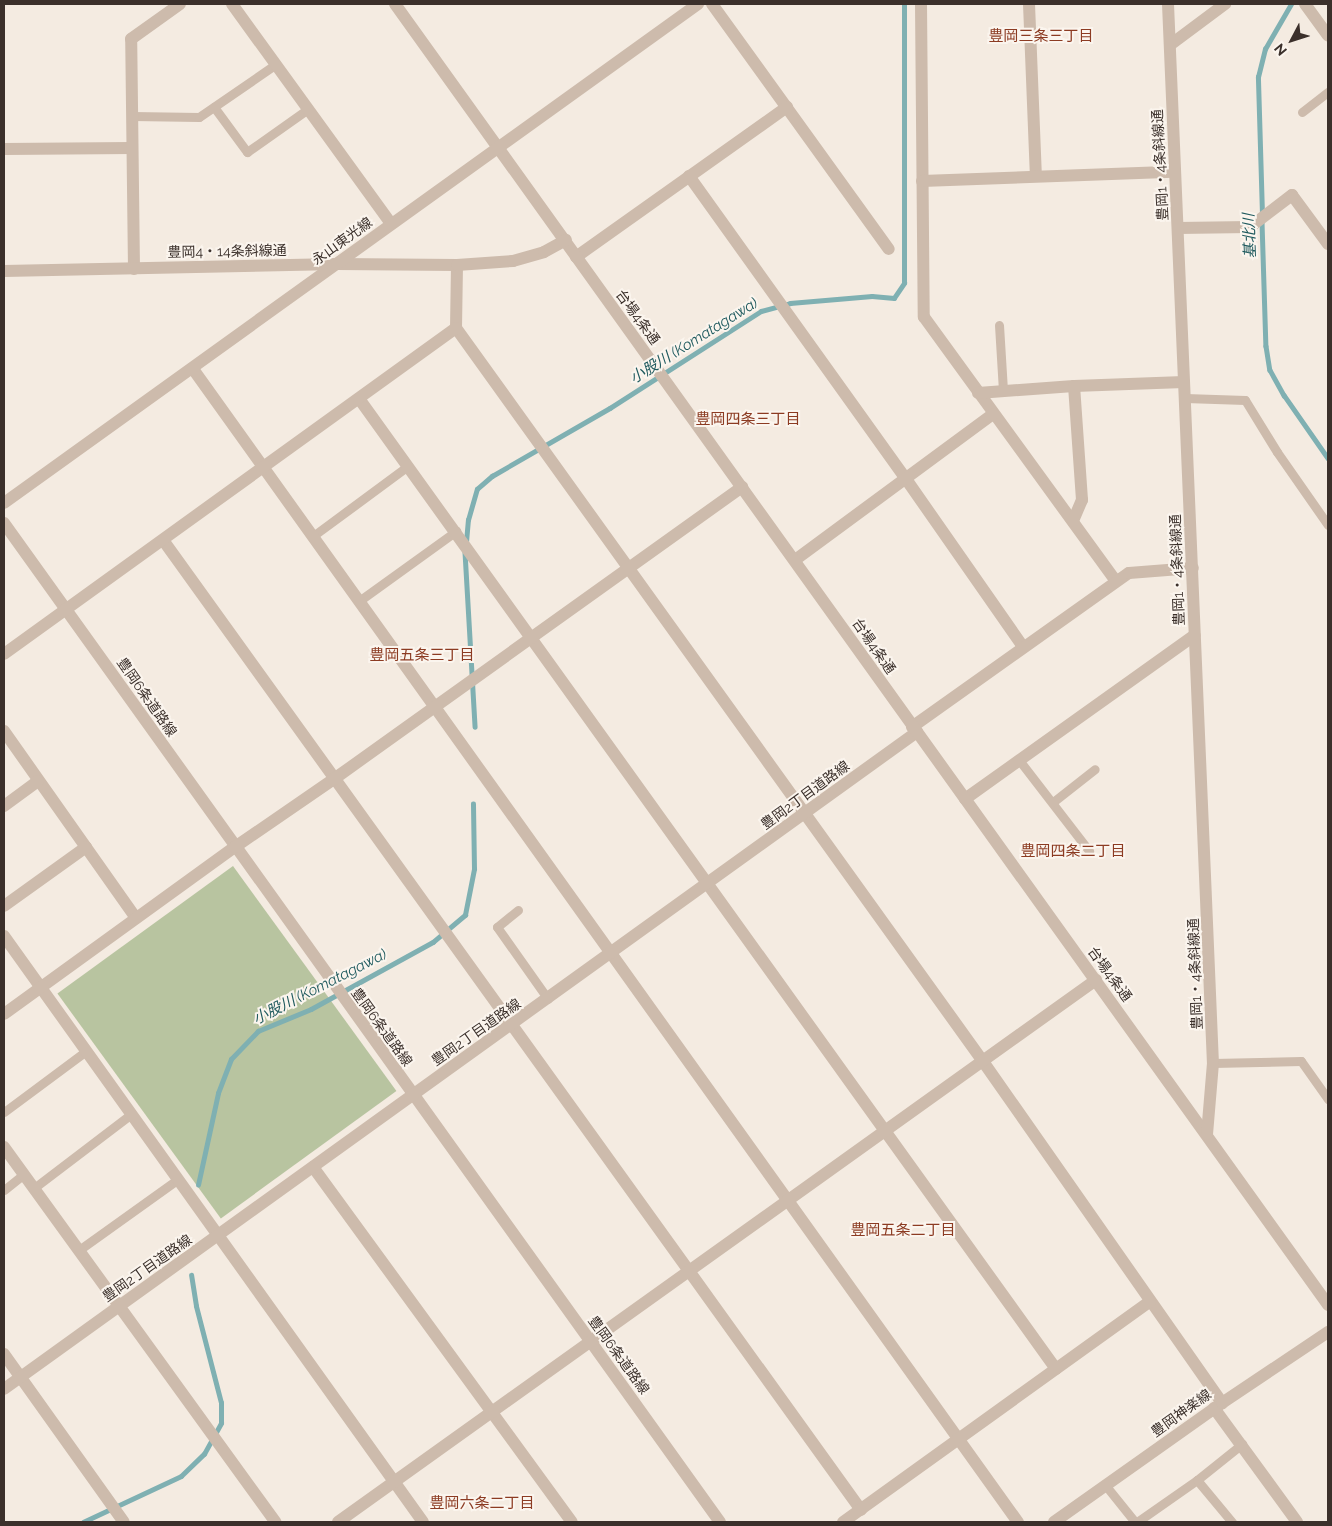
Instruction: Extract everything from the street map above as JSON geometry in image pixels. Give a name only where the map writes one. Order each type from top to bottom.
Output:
[{"type":"street","points":[[134,269],[131,39],[180,4]]},
{"type":"street","points":[[232,4],[391,224]]},
{"type":"street","name":"台場4条通","points":[[395,4],[1328,1305]]},
{"type":"street","name":"永山東光線","points":[[4,503],[194,369],[391,224],[698,4]]},
{"type":"street","points":[[712,4],[889,249]]},
{"type":"street","points":[[921,4],[924,317],[1116,581]]},
{"type":"street","points":[[1029,4],[1036,176]]},
{"type":"street","name":"豊岡1・4条斜線通","points":[[1168,4],[1173,172],[1178,228],[1213,1063],[1207,1134]]},
{"type":"street","points":[[1170,45],[1225,4]]},
{"type":"street","points":[[1311,6],[1328,36]]},
{"type":"street","points":[[576,257],[787,107]]},
{"type":"street","points":[[4,149],[132,148]]},
{"type":"street","points":[[922,181],[1173,172]]},
{"type":"street","points":[[689,176],[768,290],[906,479],[1023,647]]},
{"type":"street","points":[[1178,228],[1250,228],[1292,195],[1328,244]]},
{"type":"street","name":"豊岡4・14条斜線通","points":[[4,271],[337,264],[457,265],[512,261],[544,252],[566,240]]},
{"type":"street","points":[[457,265],[456,328],[982,1060],[1150,1301],[1242,1444],[1297,1522]]},
{"type":"street","points":[[4,654],[360,400],[456,328]]},
{"type":"street","points":[[194,369],[610,954],[1018,1522]]},
{"type":"street","points":[[978,393],[1074,386],[1184,382]]},
{"type":"street","points":[[1073,521],[1082,500],[1074,386]]},
{"type":"street","points":[[360,400],[532,636],[1056,1369]]},
{"type":"street","points":[[795,560],[993,414]]},
{"type":"street","points":[[4,1014],[235,847],[334,779],[742,487]]},
{"type":"street","name":"豊岡6条道路線","points":[[4,523],[720,1522]]},
{"type":"street","points":[[163,540],[860,1510]]},
{"type":"street","name":"豊岡2丁目道路線","points":[[4,1389],[806,813],[1023,647],[1129,572],[1193,568]]},
{"type":"street","points":[[965,799],[1195,636]]},
{"type":"street","points":[[4,731],[136,918]]},
{"type":"street","points":[[4,806],[38,780]]},
{"type":"street","points":[[4,906],[86,847]]},
{"type":"street","points":[[4,936],[423,1522]]},
{"type":"street","points":[[338,1522],[1096,980]]},
{"type":"street","points":[[4,1147],[275,1522]]},
{"type":"street","points":[[313,1167],[572,1522]]},
{"type":"street","points":[[843,1522],[1150,1301]]},
{"type":"street","name":"豊岡神楽線","points":[[1054,1522],[1218,1405],[1328,1332]]},
{"type":"street","points":[[4,1354],[122,1519]]},
{"type":"lane","points":[[132,116],[199,118],[276,64]]},
{"type":"lane","points":[[1302,112],[1328,92]]},
{"type":"lane","points":[[214,107],[246,152],[308,109]]},
{"type":"lane","points":[[998,324],[1003,390]]},
{"type":"lane","points":[[1185,398],[1245,400],[1277,452],[1328,525]]},
{"type":"lane","points":[[313,536],[408,466]]},
{"type":"lane","points":[[359,600],[457,534]]},
{"type":"lane","points":[[1019,760],[1089,851]]},
{"type":"lane","points":[[1053,802],[1095,769]]},
{"type":"lane","points":[[518,910],[497,927],[548,999]]},
{"type":"lane","points":[[4,1112],[86,1051]]},
{"type":"lane","points":[[1213,1063],[1301,1061],[1328,1099]]},
{"type":"lane","points":[[34,1188],[132,1114]]},
{"type":"lane","points":[[4,1190],[24,1174]]},
{"type":"lane","points":[[79,1250],[178,1179]]},
{"type":"lane","points":[[1106,1486],[1136,1522],[1197,1480],[1242,1444]]},
{"type":"lane","points":[[1197,1480],[1232,1522]]},
{"type":"green space","points":[[233,866],[396,1091],[221,1218],[57,994]]},
{"type":"waterway","name":"小股川 (Komatagawa)","points":[[466,542],[468,520],[477,489],[492,476],[610,408],[761,311],[790,303],[872,296],[894,298],[904,283],[904,4]]},
{"type":"waterway","name":"基北川","points":[[1262,215],[1258,77],[1265,49],[1291,4]]},
{"type":"waterway","name":"基北川","points":[[1262,222],[1266,346],[1270,370],[1284,395],[1328,458]]},
{"type":"waterway","name":"小股川 (Komatagawa)","points":[[465,552],[475,727]]},
{"type":"waterway","name":"小股川 (Komatagawa)","points":[[198,1185],[218,1093],[231,1059],[258,1031],[311,1009],[433,942],[465,915],[474,869],[473,804]]},
{"type":"waterway","name":"小股川 (Komatagawa)","points":[[83,1522],[181,1476],[204,1454],[221,1423],[221,1403],[196,1306],[191,1275]]},
{"type":"district","name":"豊岡三条三丁目","points":[[1041,37]]},
{"type":"district","name":"豊岡四条三丁目","points":[[748,420]]},
{"type":"district","name":"豊岡五条三丁目","points":[[422,656]]},
{"type":"district","name":"豊岡四条二丁目","points":[[1073,852]]},
{"type":"district","name":"豊岡五条二丁目","points":[[903,1231]]},
{"type":"district","name":"豊岡六条二丁目","points":[[482,1504]]}]
